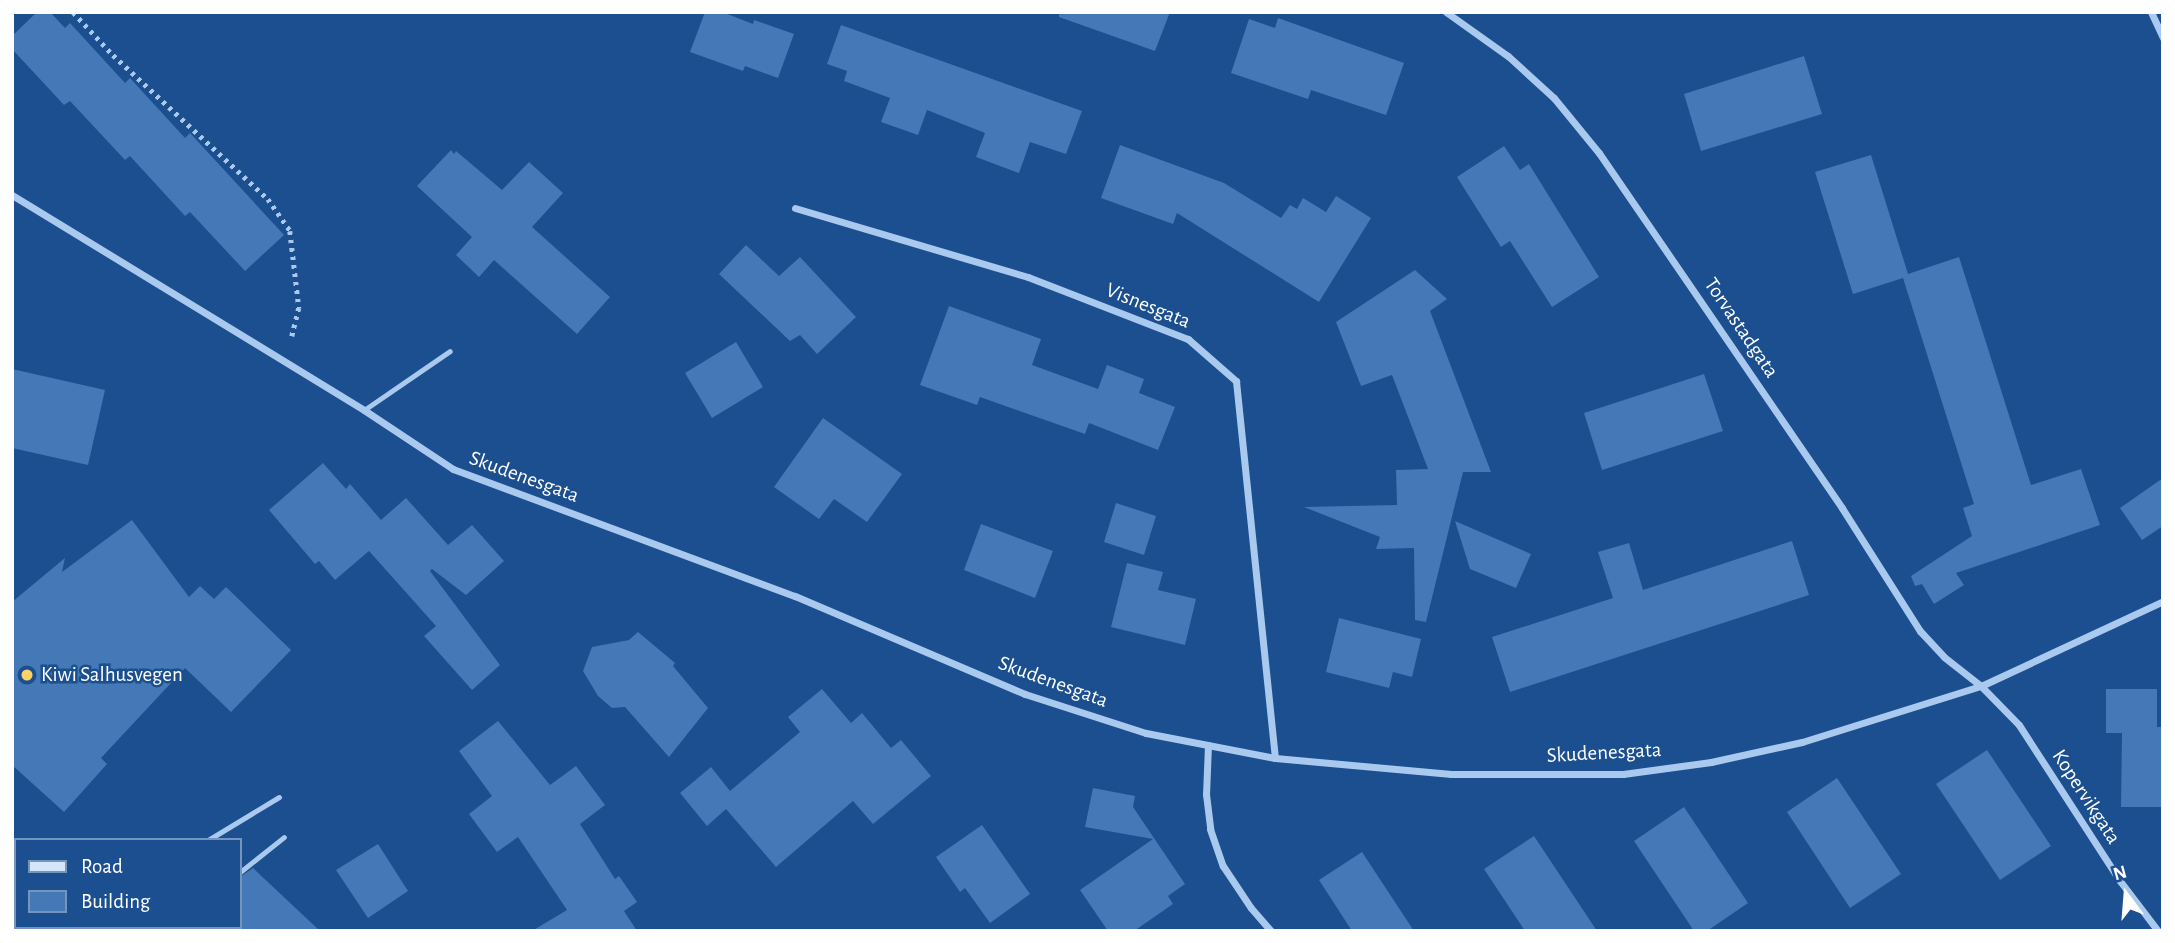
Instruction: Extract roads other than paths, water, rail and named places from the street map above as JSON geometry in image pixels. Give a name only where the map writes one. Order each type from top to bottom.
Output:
[{"type":"street","name":"Torvastadgata","points":[[1446,12],[1508,56],[1554,99],[1600,153],[1842,508],[1920,631],[1944,657],[1981,685]]},
{"type":"street","points":[[2151,12],[2163,38]]},
{"type":"street","name":"Skudenesgata","points":[[12,195],[364,410],[453,469],[794,596],[1025,694],[1146,733],[1275,758],[1451,774],[1623,774],[1711,762],[1802,743],[1981,685],[2163,601]]},
{"type":"street","name":"Visnesgata","points":[[795,208],[1028,277],[1188,339],[1236,381],[1275,758]]},
{"type":"street","name":"Kopervikgata","points":[[1981,685],[2018,725],[2120,881],[2158,931]]},
{"type":"street","points":[[1208,745],[1206,794],[1210,829],[1223,866],[1271,931]]},
{"type":"lane","points":[[364,410],[450,351]]},
{"type":"lane","points":[[211,838],[279,797]]},
{"type":"lane","points":[[242,870],[284,837]]},
{"type":"place","name":"Kiwi Salhusvegen","points":[[27,675]]}]
